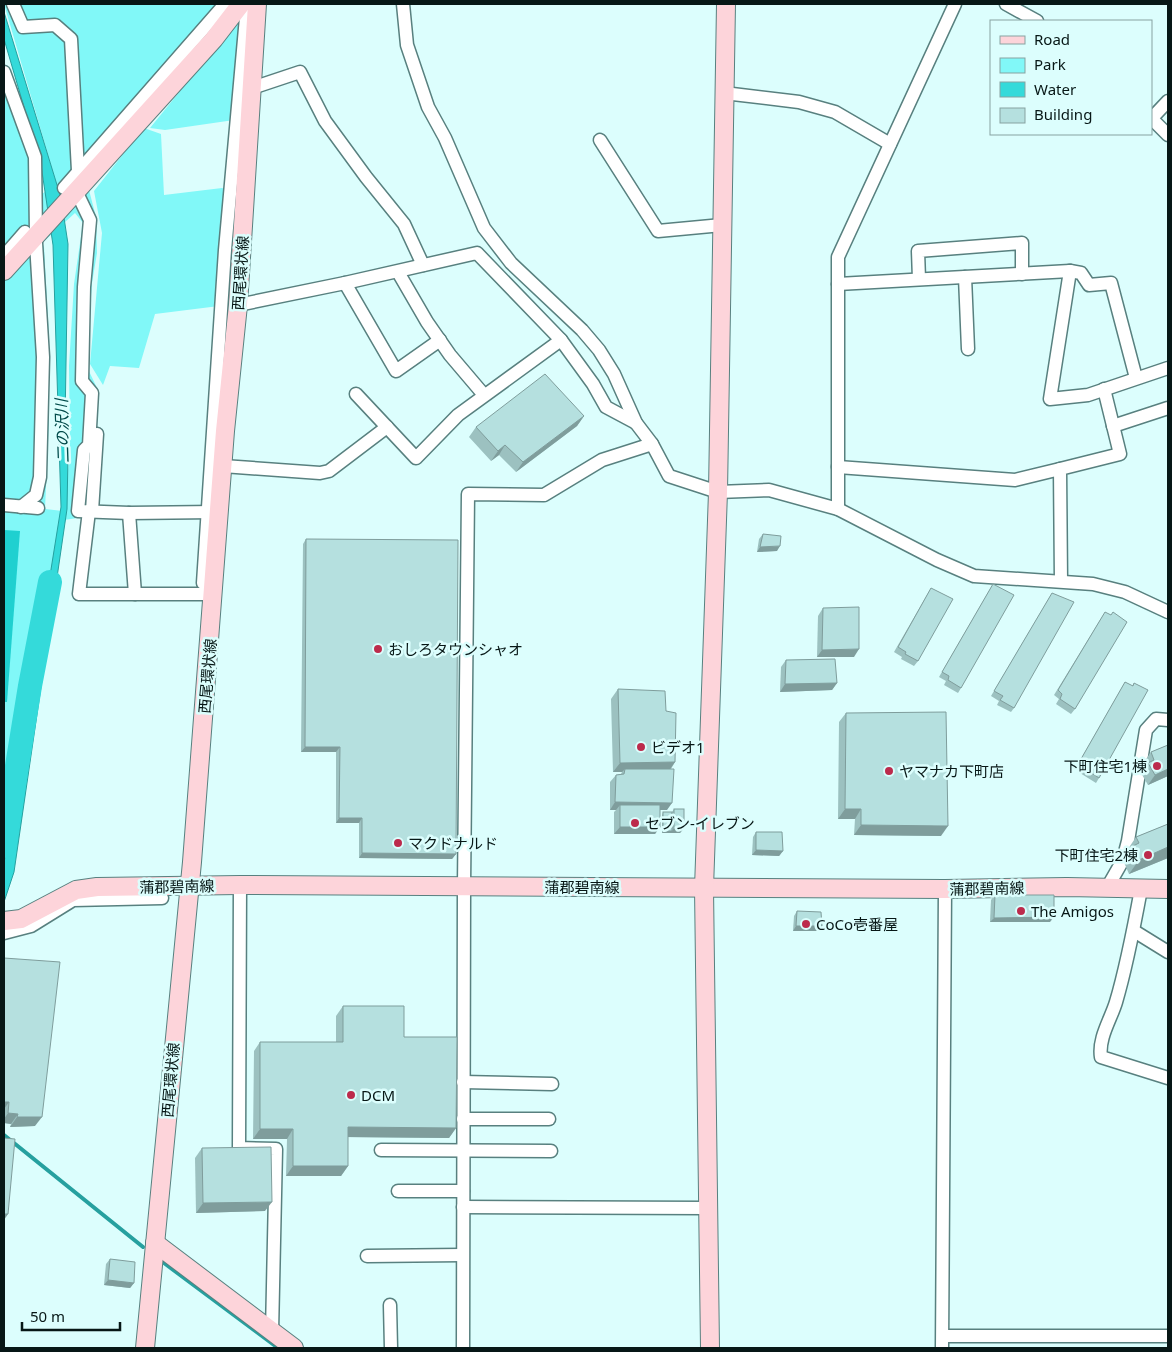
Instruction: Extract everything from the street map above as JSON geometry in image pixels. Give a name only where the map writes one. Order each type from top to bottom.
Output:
[{"type":"main road","points":[[4,271],[34,235],[214,39],[241,4]]},
{"type":"main road","name":"西尾環状線","points":[[145,1348],[190,885],[208,588],[214,512],[223,466],[238,304],[257,4]]},
{"type":"main road","points":[[710,1348],[704,888],[718,492],[726,4]]},
{"type":"main road","name":"蒲郡碧南線","points":[[4,921],[21,919],[76,890],[190,885],[1168,889]]},
{"type":"main road","points":[[155,1243],[294,1348]]},
{"type":"street","points":[[13,4],[23,27],[55,25],[71,39],[81,184],[90,220],[84,287],[82,381],[92,392],[90,445],[84,450],[86,511]]},
{"type":"street","points":[[81,184],[225,4]]},
{"type":"street","points":[[403,4],[407,45],[428,107],[445,138],[484,228],[512,263],[582,330],[599,350],[614,374],[636,423],[652,444],[669,476],[718,492],[769,490],[838,509],[974,576],[1061,581],[1105,586],[1125,592],[1168,612]]},
{"type":"street","points":[[838,509],[838,257],[955,4]]},
{"type":"street","points":[[1006,4],[1035,20]]},
{"type":"street","points":[[64,188],[81,184],[247,6],[225,250],[214,512],[129,513],[86,511]]},
{"type":"street","points":[[4,72],[35,157],[34,235],[43,357],[40,477],[36,495],[22,507]]},
{"type":"street","points":[[252,88],[300,72],[325,120],[366,177],[404,224],[423,265]]},
{"type":"street","points":[[724,93],[799,102],[835,112],[890,144]]},
{"type":"street","points":[[1152,118],[1168,101]]},
{"type":"street","points":[[1152,120],[1168,135]]},
{"type":"street","points":[[600,140],[658,231],[722,225]]},
{"type":"street","points":[[4,256],[34,235]]},
{"type":"street","points":[[919,279],[918,251],[1022,243],[1022,274]]},
{"type":"street","points":[[238,304],[398,272],[477,253],[561,340],[593,384],[606,408],[636,423]]},
{"type":"street","points":[[4,279],[23,258]]},
{"type":"street","points":[[838,284],[1070,271],[1081,273],[1089,285],[1111,283],[1136,378]]},
{"type":"street","points":[[1070,271],[1050,399],[1088,395],[1168,368]]},
{"type":"street","points":[[398,272],[426,322],[484,395]]},
{"type":"street","points":[[965,277],[968,349]]},
{"type":"street","points":[[346,283],[396,371],[440,340]]},
{"type":"street","points":[[356,394],[416,458],[458,416],[561,340]]},
{"type":"street","points":[[100,387],[86,511],[80,594],[135,594],[208,588]]},
{"type":"street","points":[[838,467],[1015,480],[1120,454],[1104,389]]},
{"type":"street","points":[[1113,426],[1168,408]]},
{"type":"street","points":[[223,466],[320,473],[329,470],[387,427]]},
{"type":"street","points":[[463,1348],[464,887],[468,494],[544,495],[602,460],[652,444]]},
{"type":"street","points":[[1060,469],[1061,581]]},
{"type":"street","points":[[4,505],[38,508]]},
{"type":"street","points":[[129,513],[135,594]]},
{"type":"street","points":[[1107,888],[1122,860],[1128,841],[1146,730],[1156,719],[1168,720]]},
{"type":"street","points":[[240,885],[239,1148],[276,1149],[272,1332]]},
{"type":"street","points":[[945,889],[942,1342],[1168,1336]]},
{"type":"street","points":[[1141,890],[1134,931],[1116,1003],[1100,1047],[1102,1057],[1168,1078]]},
{"type":"street","points":[[4,934],[31,926],[73,900],[162,898]]},
{"type":"street","points":[[1134,931],[1168,952]]},
{"type":"street","points":[[463,1082],[552,1084]]},
{"type":"street","points":[[463,1119],[549,1119]]},
{"type":"street","points":[[381,1150],[551,1151]]},
{"type":"street","points":[[398,1191],[463,1191]]},
{"type":"street","points":[[463,1207],[707,1208]]},
{"type":"street","points":[[367,1256],[462,1255]]},
{"type":"street","points":[[390,1305],[391,1348]]},
{"type":"green space","points":[[4,4],[252,4],[241,119],[165,130],[150,128],[185,85],[144,128],[161,134],[164,195],[222,188],[234,192],[227,305],[155,314],[139,368],[110,366],[103,385],[90,364],[102,233],[94,191],[139,134],[89,190],[96,217],[97,253],[92,283],[86,365],[98,390],[84,517],[64,520],[70,446],[69,366],[74,284],[83,223],[75,213],[42,243],[44,247],[49,338],[49,419],[45,509],[63,511],[4,881],[4,76],[41,182],[40,196],[56,182]]},
{"type":"shaded area","points":[[4,530],[20,531],[7,702],[4,702]]},
{"type":"water","points":[[4,12],[61,198],[68,244],[65,423],[68,455],[67,509],[14,872],[4,902],[4,863],[61,507],[53,245],[41,165],[4,39]]},
{"type":"building","points":[[545,374],[584,416],[523,462],[505,445],[498,451],[476,427]]},
{"type":"building","points":[[763,534],[781,536],[780,546],[760,547]]},
{"type":"building","name":"おしろタウンシャオ","points":[[306,539],[458,540],[456,854],[362,853],[362,818],[339,818],[340,747],[305,747]]},
{"type":"building","points":[[993,584],[1014,595],[961,688],[948,680],[949,676],[942,672]]},
{"type":"building","points":[[931,588],[953,599],[918,661],[905,654],[906,652],[898,647]]},
{"type":"building","points":[[1052,593],[1074,602],[1014,708],[1000,700],[1003,696],[994,691]]},
{"type":"building","points":[[859,607],[859,649],[822,650],[823,608]]},
{"type":"building","points":[[1105,612],[1111,615],[1113,612],[1127,622],[1075,709],[1060,699],[1062,694],[1058,690]]},
{"type":"building","points":[[835,659],[837,683],[785,684],[786,660]]},
{"type":"building","points":[[1125,682],[1133,686],[1134,683],[1148,690],[1099,778],[1084,768],[1086,763],[1081,759]]},
{"type":"building","name":"ビデオ1","points":[[618,689],[665,691],[666,711],[676,713],[675,762],[620,763]]},
{"type":"building","name":"ヤマナカ下町店","points":[[946,712],[948,826],[861,825],[861,809],[845,809],[846,713]]},
{"type":"building","points":[[1168,745],[1168,769],[1155,775],[1148,763],[1154,760],[1151,752]]},
{"type":"building","points":[[625,769],[674,769],[672,803],[615,802],[616,775],[624,774]]},
{"type":"building","points":[[620,805],[660,805],[660,827],[620,827]]},
{"type":"building","points":[[674,809],[684,809],[684,828],[674,828]]},
{"type":"building","points":[[663,812],[672,812],[672,831],[663,831]]},
{"type":"building","points":[[1168,824],[1168,847],[1139,860],[1133,846],[1139,843],[1136,837]]},
{"type":"building","points":[[756,832],[782,832],[783,851],[756,850]]},
{"type":"building","name":"The Amigos","points":[[995,895],[1054,895],[1054,917],[994,918]]},
{"type":"building","points":[[797,911],[821,912],[822,926],[796,926]]},
{"type":"building","points":[[4,958],[60,962],[42,1117],[17,1117],[18,1114],[8,1113],[9,1102],[4,1102]]},
{"type":"building","name":"DCM","points":[[343,1006],[404,1006],[404,1037],[457,1037],[456,1128],[348,1127],[348,1166],[293,1166],[293,1129],[260,1129],[260,1042],[343,1042]]},
{"type":"building","points":[[4,1138],[15,1139],[8,1214],[4,1214]]},
{"type":"building","points":[[271,1147],[272,1202],[203,1203],[202,1148]]},
{"type":"building","points":[[110,1259],[135,1262],[134,1283],[108,1280]]},
{"type":"waterway","name":"二の沢川","points":[[4,846],[30,686],[50,582]]},
{"type":"waterway","points":[[4,1135],[143,1247]]},
{"type":"waterway","points":[[160,1260],[278,1348]]},
{"type":"place","name":"おしろタウンシャオ","points":[[378,649]]},
{"type":"place","name":"ビデオ1","points":[[641,747]]},
{"type":"place","name":"下町住宅1棟","points":[[1157,766]]},
{"type":"place","name":"ヤマナカ下町店","points":[[889,771]]},
{"type":"place","name":"セブン-イレブン","points":[[635,823]]},
{"type":"place","name":"マクドナルド","points":[[398,843]]},
{"type":"place","name":"下町住宅2棟","points":[[1148,855]]},
{"type":"place","name":"The Amigos","points":[[1021,911]]},
{"type":"place","name":"CoCo壱番屋","points":[[806,924]]},
{"type":"place","name":"DCM","points":[[351,1095]]}]
